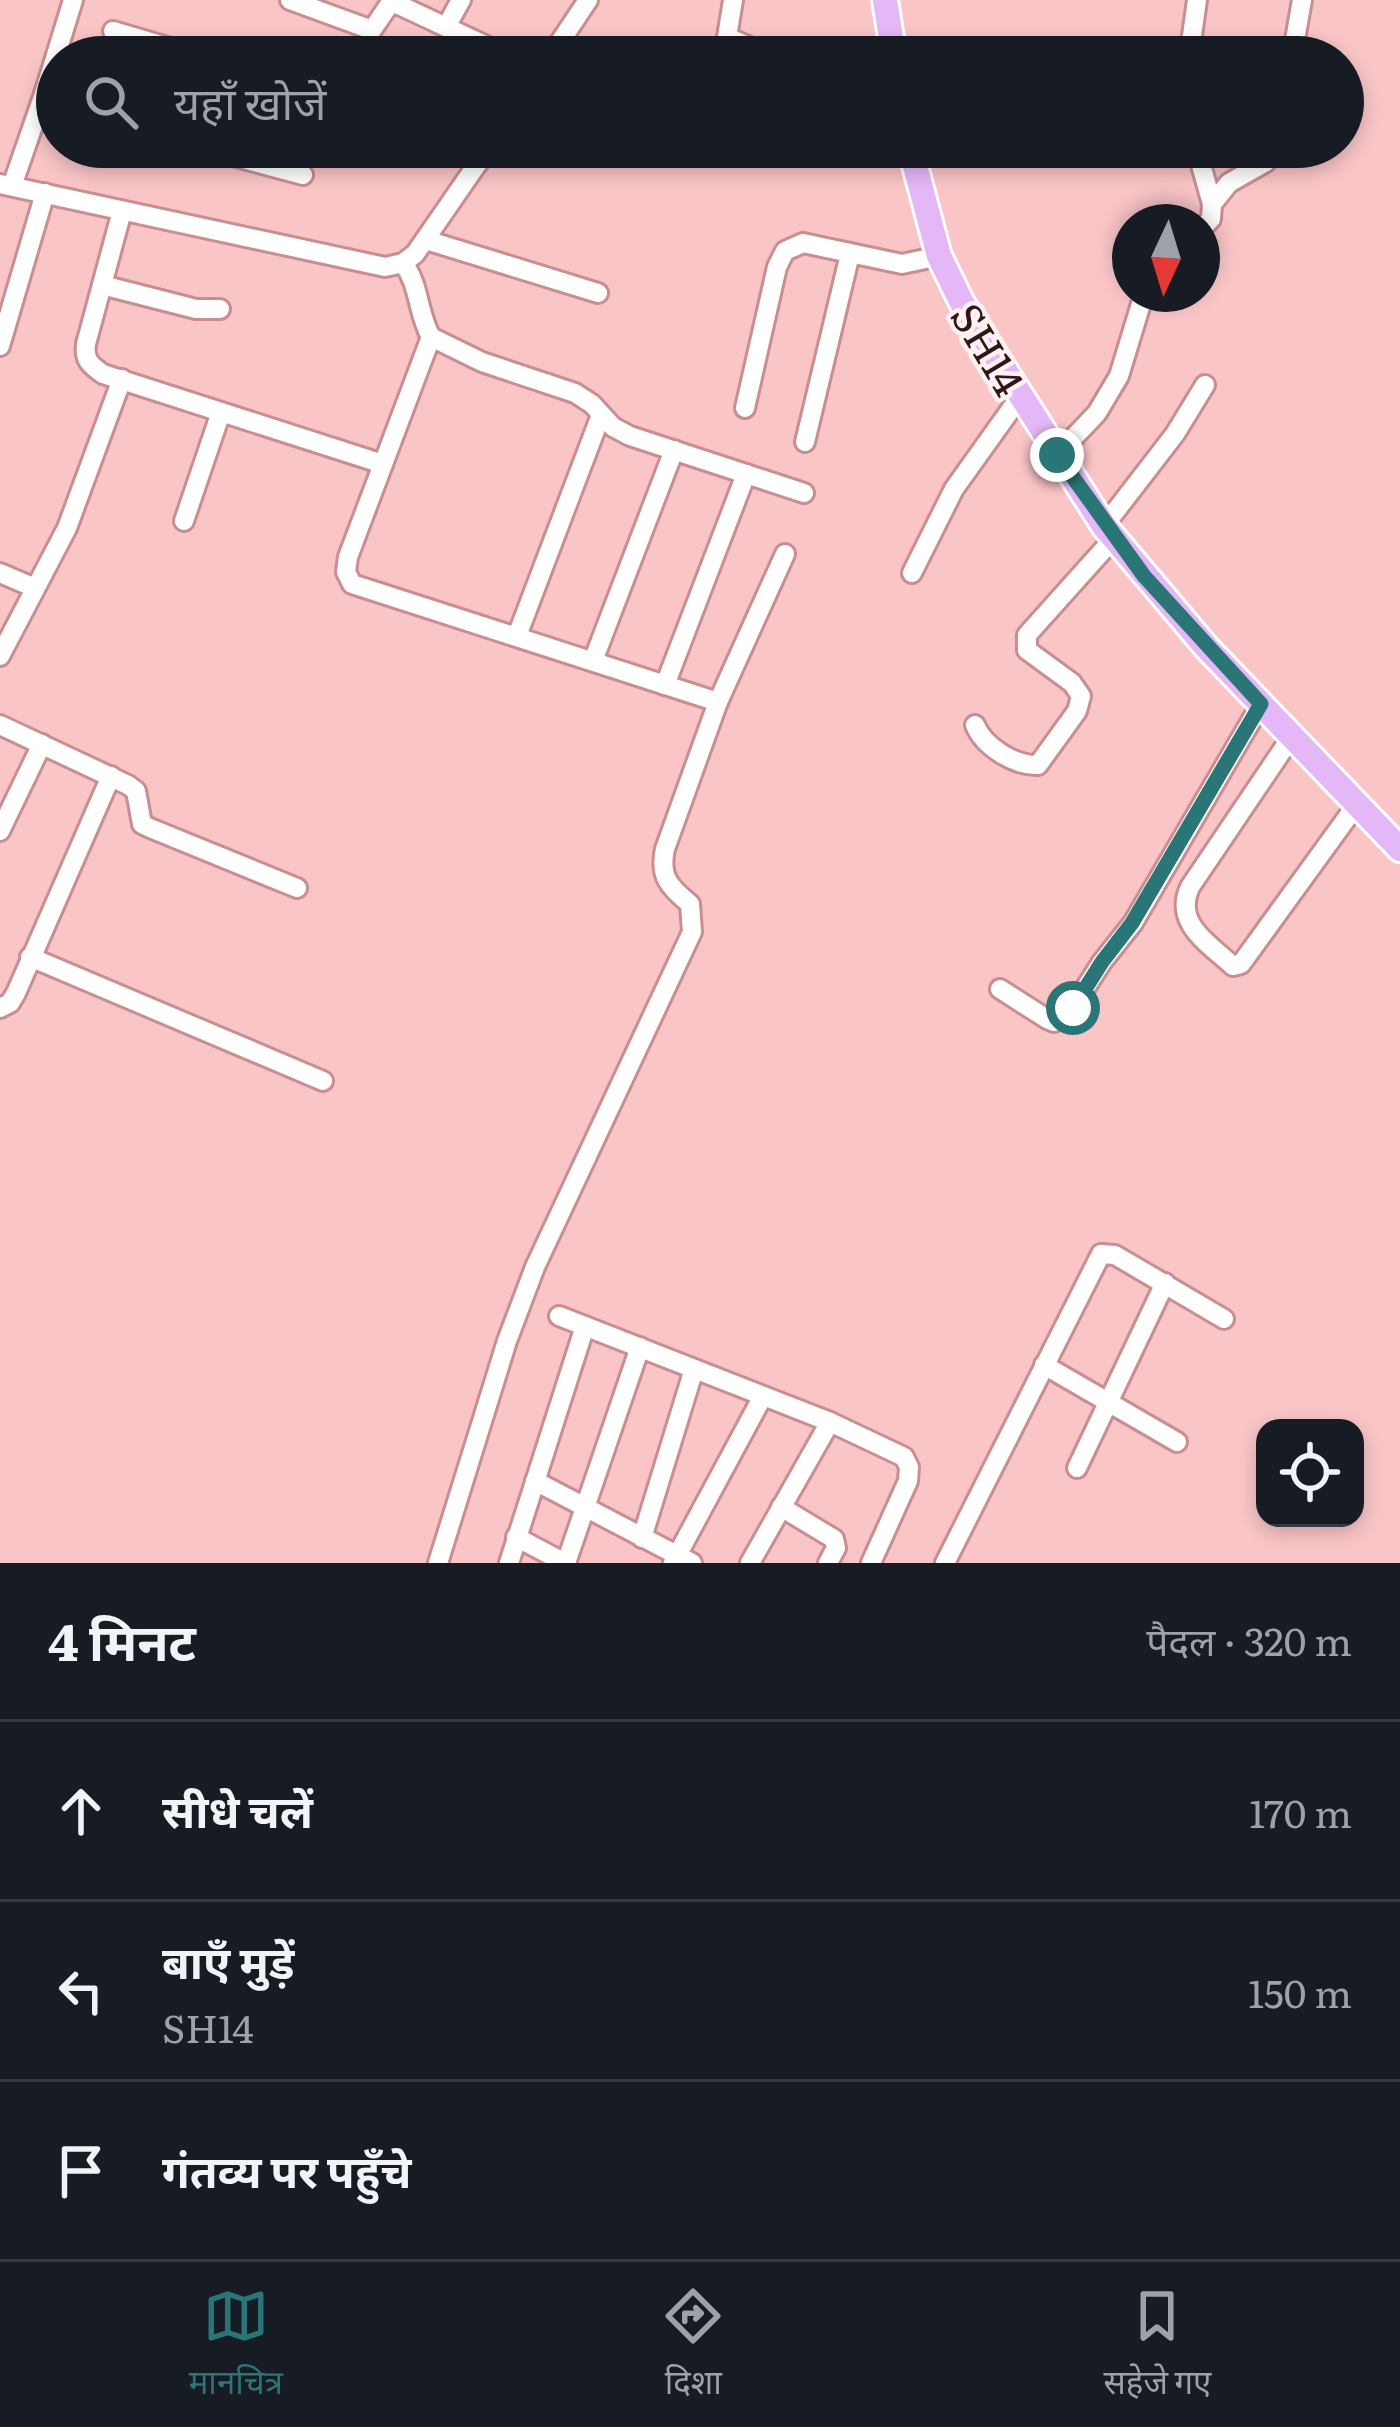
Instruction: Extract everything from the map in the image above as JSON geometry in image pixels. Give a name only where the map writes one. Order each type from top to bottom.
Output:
[{"type":"main road","points":[[885,0],[891,36]]},
{"type":"main road","name":"SH14","points":[[916,168],[939,256],[962,303],[1109,532],[1207,648],[1400,849]]},
{"type":"street","points":[[65,36],[73,0]]},
{"type":"street","points":[[446,27],[461,0]]},
{"type":"street","points":[[564,36],[588,0]]},
{"type":"street","points":[[728,36],[733,0]]},
{"type":"street","points":[[1192,36],[1197,0]]},
{"type":"street","points":[[1296,36],[1302,0]]},
{"type":"street","points":[[300,2],[372,30],[389,5],[397,4],[465,36]]},
{"type":"street","points":[[113,31],[130,36]]},
{"type":"street","points":[[36,126],[6,185],[369,265],[403,263],[426,240],[475,168]]},
{"type":"street","points":[[278,168],[303,175]]},
{"type":"street","points":[[1202,168],[1211,204]]},
{"type":"street","points":[[1211,204],[1229,182],[1255,168]]},
{"type":"street","points":[[0,346],[45,194]]},
{"type":"street","points":[[122,211],[85,357],[103,374],[383,464]]},
{"type":"street","points":[[426,240],[598,293]]},
{"type":"street","points":[[745,408],[777,267],[785,251],[803,243],[902,264],[939,256]]},
{"type":"street","points":[[806,442],[850,254]]},
{"type":"street","points":[[403,263],[417,287],[418,306],[431,338],[482,362],[575,393],[630,436],[804,493]]},
{"type":"street","points":[[102,285],[176,305],[220,309]]},
{"type":"street","points":[[1057,455],[1097,413],[1119,376],[1139,312]]},
{"type":"street","points":[[431,338],[348,557],[346,572],[352,584],[718,702]]},
{"type":"street","points":[[0,656],[81,496],[122,380]]},
{"type":"street","points":[[975,725],[991,747],[1028,766],[1038,765],[1077,711],[1081,696],[1072,683],[1027,650],[1027,635],[1109,532],[1205,385]]},
{"type":"street","points":[[912,573],[954,489],[1019,398]]},
{"type":"street","points":[[184,521],[221,412]]},
{"type":"street","points":[[517,636],[601,416]]},
{"type":"street","points":[[593,661],[674,450]]},
{"type":"street","points":[[665,685],[746,474]]},
{"type":"street","points":[[438,1563],[535,1267],[692,932],[690,904],[664,879],[662,866],[718,702],[785,554]]},
{"type":"street","points":[[0,573],[35,588]]},
{"type":"street","points":[[1000,989],[1054,1022],[1068,1015],[1132,923],[1261,704]]},
{"type":"street","points":[[0,725],[136,791],[142,824],[297,888]]},
{"type":"street","points":[[1292,736],[1190,887],[1184,900],[1185,916],[1195,932],[1234,966],[1241,964],[1357,804]]},
{"type":"street","points":[[0,831],[42,744]]},
{"type":"street","points":[[1,1010],[16,993],[111,776]]},
{"type":"street","points":[[30,957],[323,1081]]},
{"type":"street","points":[[945,1563],[1101,1254],[1115,1255],[1224,1319]]},
{"type":"street","points":[[1077,1468],[1166,1283]]},
{"type":"street","points":[[559,1316],[830,1422],[904,1457],[908,1481],[871,1563]]},
{"type":"street","points":[[509,1563],[585,1326]]},
{"type":"street","points":[[516,1537],[566,1563],[640,1346]]},
{"type":"street","points":[[1044,1365],[1178,1442]]},
{"type":"street","points":[[642,1538],[694,1369]]},
{"type":"street","points":[[535,1480],[681,1560],[763,1396]]},
{"type":"street","points":[[750,1563],[830,1422]]},
{"type":"street","points":[[782,1507],[833,1539],[836,1548],[828,1563]]},
{"type":"route","points":[[1057,455],[1144,576],[1261,704],[1132,923],[1073,1008]]}]
